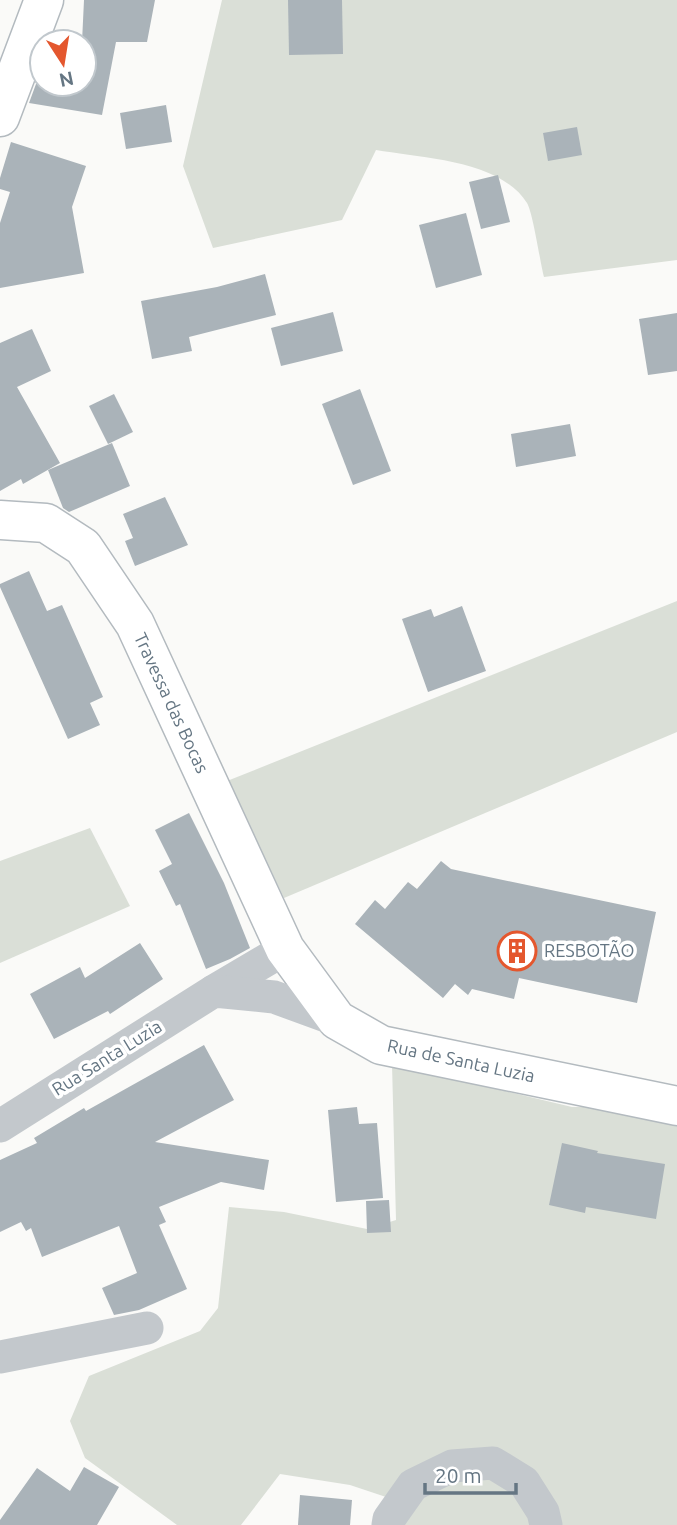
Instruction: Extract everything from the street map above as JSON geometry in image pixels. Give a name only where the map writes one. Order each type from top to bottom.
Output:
[{"type":"street","points":[[0,117],[44,0]]},
{"type":"street","name":"Travessa das Bocas","points":[[0,520],[46,523],[83,547],[135,624],[285,949]]},
{"type":"street","name":"Rua Santa Luzia","points":[[0,1126],[285,949]]},
{"type":"street","name":"Rua de Santa Luzia","points":[[285,949],[337,1020],[381,1045],[677,1106]]},
{"type":"street","points":[[214,991],[274,997],[337,1020]]},
{"type":"street","points":[[0,1357],[147,1328]]},
{"type":"street","points":[[388,1525],[389,1518],[413,1485],[452,1466],[493,1463],[524,1482],[543,1512],[545,1525]]},
{"type":"shaded area","points":[[222,0],[677,0],[677,260],[544,277],[529,208],[515,189],[479,169],[459,163],[376,150],[342,220],[213,248],[183,166]]},
{"type":"shaded area","points":[[677,601],[677,732],[284,898],[227,781]]},
{"type":"shaded area","points":[[90,828],[130,906],[0,963],[0,861]]},
{"type":"shaded area","points":[[392,1064],[572,1107],[584,1107],[677,1126],[677,1525],[404,1525],[404,1503],[350,1485],[280,1474],[241,1525],[177,1525],[85,1458],[70,1421],[89,1376],[200,1331],[218,1308],[229,1207],[284,1212],[367,1229],[396,1220]]},
{"type":"building","points":[[84,0],[155,0],[147,42],[116,42],[102,115],[29,103],[31,98],[98,98],[98,28],[83,28]]},
{"type":"building","points":[[288,0],[342,0],[343,54],[289,55]]},
{"type":"building","points":[[166,105],[172,142],[126,149],[120,113]]},
{"type":"building","points":[[577,127],[582,155],[548,161],[543,133]]},
{"type":"building","points":[[11,142],[86,166],[72,207],[84,273],[0,288],[0,223],[10,192],[0,189],[0,178]]},
{"type":"building","points":[[498,175],[510,222],[481,229],[469,182]]},
{"type":"building","points":[[466,213],[482,275],[436,288],[419,225]]},
{"type":"building","points":[[265,274],[276,315],[189,337],[192,351],[152,359],[141,301],[217,287]]},
{"type":"building","points":[[333,312],[343,351],[281,366],[271,328]]},
{"type":"building","points":[[677,313],[677,371],[648,375],[639,319]]},
{"type":"building","points":[[32,329],[51,371],[17,387],[60,463],[23,484],[21,479],[0,491],[0,343]]},
{"type":"building","points":[[360,389],[391,471],[353,485],[322,404]]},
{"type":"building","points":[[114,394],[133,432],[108,444],[89,406]]},
{"type":"building","points":[[570,424],[576,456],[516,467],[511,434]]},
{"type":"building","points":[[112,443],[130,486],[69,512],[63,508],[48,470]]},
{"type":"building","points":[[165,497],[188,545],[135,566],[125,541],[133,538],[123,514]]},
{"type":"building","points":[[29,571],[47,611],[62,605],[103,697],[90,703],[100,725],[68,739],[0,587],[0,584]]},
{"type":"building","points":[[462,606],[486,671],[428,692],[402,619],[431,609],[434,617]]},
{"type":"building","points":[[189,813],[224,883],[250,948],[206,969],[180,904],[176,906],[159,871],[172,864],[155,830]]},
{"type":"building","name":"RESBOTÃO","points":[[441,861],[451,869],[656,912],[637,1003],[519,978],[514,999],[472,989],[468,995],[455,984],[443,998],[355,924],[375,900],[385,909],[408,882],[417,889]]},
{"type":"building","points":[[140,943],[163,979],[110,1014],[108,1011],[54,1039],[30,994],[80,967],[85,978]]},
{"type":"building","points":[[204,1045],[234,1100],[155,1142],[269,1160],[264,1190],[221,1182],[159,1207],[166,1222],[159,1225],[187,1289],[139,1310],[114,1315],[102,1288],[137,1273],[119,1226],[42,1257],[31,1228],[26,1231],[21,1222],[0,1232],[0,1160],[37,1143],[34,1138],[84,1108],[86,1111]]},
{"type":"building","points":[[357,1107],[359,1124],[377,1123],[383,1198],[336,1202],[328,1110]]},
{"type":"building","points":[[562,1143],[598,1151],[597,1153],[665,1164],[656,1219],[586,1207],[585,1213],[549,1205]]},
{"type":"building","points":[[389,1200],[391,1232],[367,1233],[366,1201]]},
{"type":"building","points":[[84,1467],[119,1487],[97,1525],[0,1525],[0,1520],[37,1468],[70,1491]]},
{"type":"building","points":[[300,1495],[352,1500],[350,1525],[298,1525]]},
{"type":"place","name":"RESBOTÃO","points":[[517,951]]}]
